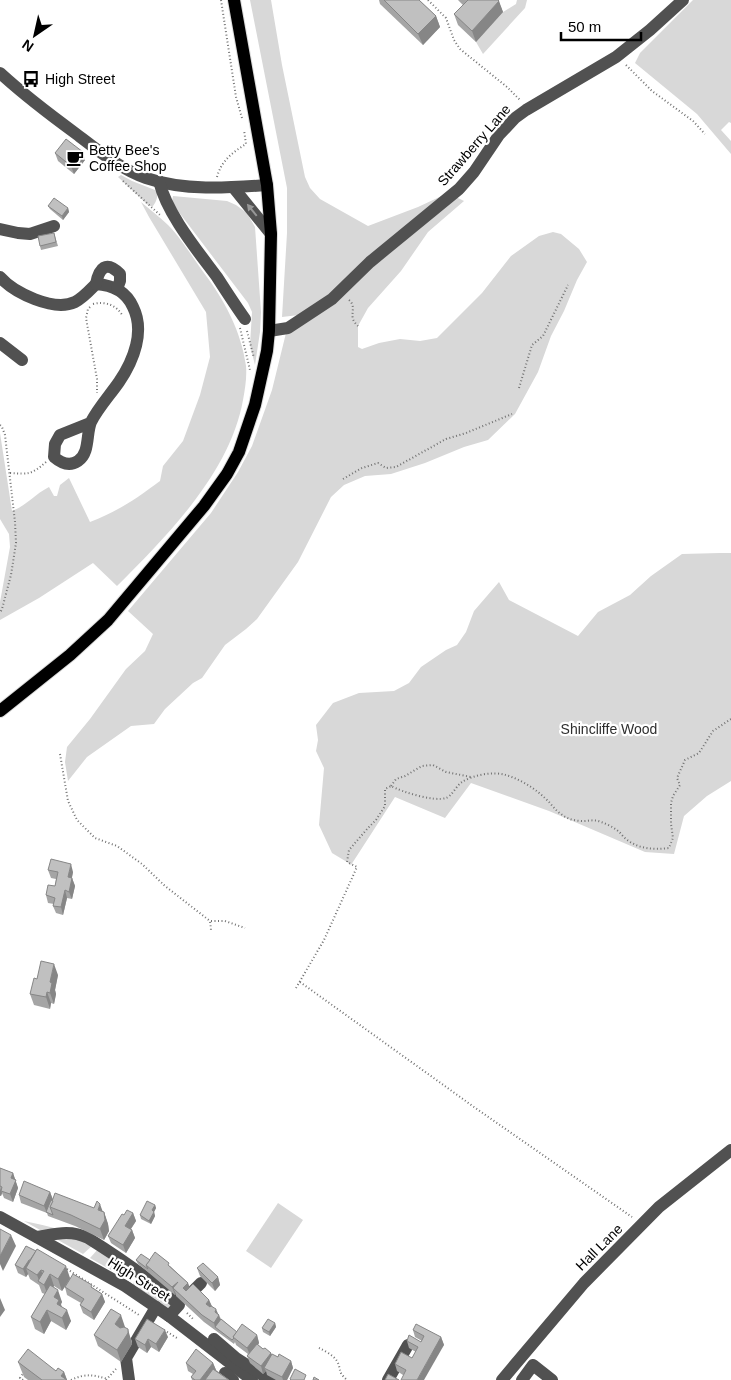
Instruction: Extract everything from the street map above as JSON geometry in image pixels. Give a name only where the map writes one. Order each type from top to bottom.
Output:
[{"type":"main road","points":[[0,711],[70,656],[108,620],[204,506],[227,474],[239,452],[255,404],[269,331],[271,299],[270,234],[267,185],[234,0]]},
{"type":"street","name":"Strawberry Lane","points":[[269,331],[288,328],[332,299],[377,256],[459,189],[474,172],[499,135],[515,118],[616,56],[650,30],[683,0]]},
{"type":"street","points":[[0,73],[24,95],[97,150],[145,177],[195,187],[267,185]]},
{"type":"street","points":[[160,181],[168,204],[190,242],[245,319]]},
{"type":"street","points":[[233,187],[270,234]]},
{"type":"street","points":[[0,229],[30,234],[54,226]]},
{"type":"street","points":[[0,277],[4,282],[21,293],[46,303],[64,304],[75,302],[84,296],[96,284],[98,273],[102,268],[108,266],[120,274],[117,289]]},
{"type":"street","points":[[90,423],[121,380],[132,358],[139,327],[131,301],[117,289],[107,285],[96,284]]},
{"type":"street","points":[[0,343],[22,360]]},
{"type":"street","name":"Hall Lane","points":[[502,1380],[584,1283],[642,1224],[659,1207],[731,1150]]},
{"type":"street","name":"High Street","points":[[0,1217],[125,1286],[156,1306],[252,1380]]},
{"type":"street","points":[[36,1237],[68,1232],[82,1235],[136,1269],[164,1291],[183,1301]]},
{"type":"street","points":[[83,1263],[99,1245]]},
{"type":"street","points":[[125,1286],[136,1269]]},
{"type":"street","points":[[170,1316],[201,1283]]},
{"type":"street","points":[[129,1380],[126,1358],[156,1306]]},
{"type":"street","points":[[214,1339],[236,1358],[270,1380]]},
{"type":"street","points":[[388,1380],[408,1345]]},
{"type":"street","points":[[522,1380],[533,1365],[550,1379]]},
{"type":"path","points":[[221,0],[236,97],[243,120]]},
{"type":"path","points":[[428,0],[446,18],[454,40],[460,48],[518,97],[526,110]]},
{"type":"path","points":[[616,56],[652,91],[692,121],[705,134]]},
{"type":"path","points":[[218,187],[217,176],[222,164],[234,151],[246,144],[244,128]]},
{"type":"path","points":[[118,177],[161,216]]},
{"type":"path","points":[[519,388],[532,345],[542,336],[568,285]]},
{"type":"path","points":[[340,291],[352,303],[354,310],[353,318],[358,326]]},
{"type":"path","points":[[105,402],[97,394],[97,379],[86,318],[88,309],[100,302],[107,303],[120,310],[125,320],[139,327]]},
{"type":"path","points":[[245,319],[255,365],[262,372]]},
{"type":"path","points":[[342,480],[362,468],[378,463],[386,468],[396,467],[446,439],[512,414]]},
{"type":"path","points":[[0,425],[5,435],[16,543],[11,575],[0,613]]},
{"type":"path","points":[[10,473],[24,475],[34,472],[46,462]]},
{"type":"path","points":[[391,786],[402,792],[437,800],[448,797],[462,783],[472,778],[493,773],[504,774],[518,779],[538,791],[560,814],[572,820],[601,822],[619,831],[626,840],[641,847],[656,850],[669,848],[673,838],[671,803],[673,796],[680,786],[677,778],[680,771],[686,760],[699,752],[713,731],[731,719]]},
{"type":"path","points":[[60,754],[68,801],[78,820],[95,838],[117,846],[142,864],[165,886],[210,921],[225,921],[245,928]]},
{"type":"path","points":[[296,988],[324,940],[357,867],[348,862],[350,850],[376,820],[385,806],[385,788],[391,786],[396,779],[422,766],[433,765],[446,772],[472,778]]},
{"type":"path","points":[[210,921],[210,930]]},
{"type":"path","points":[[300,982],[474,1107],[642,1224]]},
{"type":"path","points":[[97,1288],[147,1320]]},
{"type":"path","points":[[164,1331],[181,1341]]},
{"type":"path","points":[[319,1348],[332,1355],[337,1362],[340,1373],[347,1380]]},
{"type":"path","points":[[23,1380],[20,1378],[26,1368]]},
{"type":"path","points":[[71,1380],[92,1374],[108,1379]]},
{"type":"green space","points":[[250,0],[271,0],[305,177],[310,188],[320,199],[368,226],[418,207],[448,193],[464,201],[428,232],[401,271],[368,308],[358,326],[358,347],[362,349],[400,339],[420,341],[437,338],[482,293],[511,256],[539,236],[553,232],[561,234],[579,249],[587,262],[551,336],[538,372],[515,414],[488,440],[391,474],[365,476],[344,485],[331,497],[298,562],[257,619],[225,645],[202,678],[193,683],[165,709],[154,724],[131,726],[87,757],[68,781],[65,762],[67,747],[126,669],[145,651],[153,634],[128,611],[211,513],[238,472],[252,446],[272,390],[286,333],[299,315],[282,317],[287,233],[287,188]]},
{"type":"green space","points":[[517,0],[527,0],[525,8],[483,54],[476,42],[503,12],[516,4]]},
{"type":"green space","points":[[693,0],[731,0],[731,123],[729,122],[721,130],[731,141],[731,154],[697,114],[635,63],[640,53]]},
{"type":"green space","points":[[121,175],[155,190],[157,198],[153,206],[149,206],[118,177]]},
{"type":"green space","points":[[173,196],[227,201],[247,213],[255,227],[261,312],[255,365],[250,345],[252,312],[248,303],[178,211],[172,201]]},
{"type":"green space","points":[[141,202],[168,225],[182,242],[219,294],[231,317],[244,353],[246,366],[243,400],[236,427],[225,453],[211,478],[194,502],[156,546],[117,586],[93,563],[39,598],[0,620],[0,602],[10,547],[9,534],[0,519],[0,433],[12,511],[49,487],[54,496],[57,496],[60,485],[69,478],[90,522],[126,504],[160,481],[163,466],[183,441],[200,395],[210,357],[206,312]]},
{"type":"green space","name":"Shincliffe Wood","points":[[731,553],[731,781],[707,796],[684,816],[674,854],[645,852],[549,811],[471,783],[445,818],[395,797],[351,865],[332,853],[319,825],[324,768],[316,751],[318,740],[316,725],[333,703],[359,693],[394,691],[409,683],[421,667],[457,645],[466,632],[474,611],[499,582],[509,600],[578,636],[598,612],[630,595],[651,576],[682,554]]},
{"type":"green space","points":[[278,1203],[303,1220],[271,1268],[246,1251]]},
{"type":"green space","points":[[24,1221],[60,1230],[77,1236],[93,1245],[83,1254]]},
{"type":"green space","points":[[99,1248],[129,1268],[125,1278],[90,1258]]},
{"type":"green space","points":[[137,1271],[174,1302],[168,1309],[133,1285]]},
{"type":"building","points":[[384,0],[419,0],[436,16],[418,34]]},
{"type":"building","points":[[468,0],[499,1],[472,31],[454,14]]},
{"type":"building","points":[[66,139],[83,152],[71,166],[55,153]]},
{"type":"building","points":[[54,198],[68,208],[62,216],[48,206]]},
{"type":"building","points":[[54,233],[56,242],[40,246],[38,236]]},
{"type":"building","points":[[51,859],[71,864],[68,877],[72,878],[69,892],[65,890],[61,907],[53,906],[55,898],[46,895],[48,885],[55,886],[58,872],[48,870]]},
{"type":"building","points":[[41,961],[54,964],[50,982],[52,983],[50,993],[47,992],[46,997],[30,994],[34,978],[37,979]]},
{"type":"building","points":[[0,1168],[13,1173],[11,1178],[16,1180],[10,1194],[1,1191]]},
{"type":"building","points":[[24,1181],[50,1192],[44,1206],[19,1195]]},
{"type":"building","points":[[55,1193],[94,1208],[97,1201],[100,1204],[98,1210],[104,1212],[105,1220],[100,1229],[50,1207]]},
{"type":"building","points":[[51,1200],[53,1201],[50,1207],[53,1215],[46,1212]]},
{"type":"building","points":[[147,1201],[155,1205],[152,1210],[154,1212],[149,1221],[140,1215]]},
{"type":"building","points":[[127,1210],[133,1213],[125,1226],[132,1230],[123,1245],[108,1236],[122,1214],[124,1215]]},
{"type":"building","points":[[0,1229],[11,1235],[0,1256]]},
{"type":"building","points":[[26,1246],[36,1251],[23,1269],[15,1265]]},
{"type":"building","points":[[37,1249],[66,1266],[58,1279],[50,1274],[44,1285],[38,1281],[44,1271],[41,1270],[37,1275],[26,1268]]},
{"type":"building","points":[[155,1252],[169,1263],[168,1265],[188,1283],[183,1288],[186,1291],[193,1284],[209,1300],[206,1304],[216,1309],[215,1312],[219,1315],[214,1323],[202,1315],[173,1288],[178,1282],[172,1287],[146,1265]]},
{"type":"building","points":[[141,1254],[150,1260],[146,1265],[148,1269],[136,1260]]},
{"type":"building","points":[[203,1263],[218,1277],[212,1283],[197,1268]]},
{"type":"building","points":[[73,1274],[92,1285],[91,1287],[102,1294],[91,1312],[80,1305],[84,1299],[65,1287]]},
{"type":"building","points":[[50,1285],[58,1290],[54,1297],[59,1300],[57,1304],[67,1310],[62,1318],[47,1310],[40,1322],[31,1317]]},
{"type":"building","points":[[111,1309],[121,1315],[115,1324],[120,1328],[128,1329],[128,1333],[117,1350],[94,1335]]},
{"type":"building","points":[[147,1319],[165,1330],[156,1344],[148,1339],[145,1345],[135,1339]]},
{"type":"building","points":[[221,1319],[237,1332],[232,1340],[215,1327]]},
{"type":"building","points":[[268,1319],[275,1323],[269,1332],[262,1328]]},
{"type":"building","points":[[242,1324],[257,1335],[247,1348],[233,1337]]},
{"type":"building","points":[[416,1324],[441,1337],[417,1380],[401,1380],[406,1370],[395,1364],[401,1352],[412,1358],[418,1347],[407,1341],[409,1335],[421,1342],[424,1336],[413,1330]]},
{"type":"building","points":[[257,1344],[271,1353],[261,1366],[247,1356]]},
{"type":"building","points":[[28,1349],[56,1371],[58,1368],[64,1372],[61,1376],[67,1380],[42,1380],[18,1362]]},
{"type":"building","points":[[196,1349],[213,1363],[200,1380],[195,1380],[191,1377],[196,1371],[186,1363]]},
{"type":"building","points":[[272,1354],[278,1357],[279,1354],[291,1361],[282,1377],[264,1368]]},
{"type":"building","points":[[213,1369],[229,1380],[205,1380]]},
{"type":"building","points":[[295,1369],[306,1375],[304,1380],[290,1379]]},
{"type":"building","points":[[388,1374],[399,1380],[385,1380]]},
{"type":"place","name":"High Street","points":[[31,79]]},
{"type":"place","name":"Betty Bee's Coffee Shop","points":[[75,158]]}]
